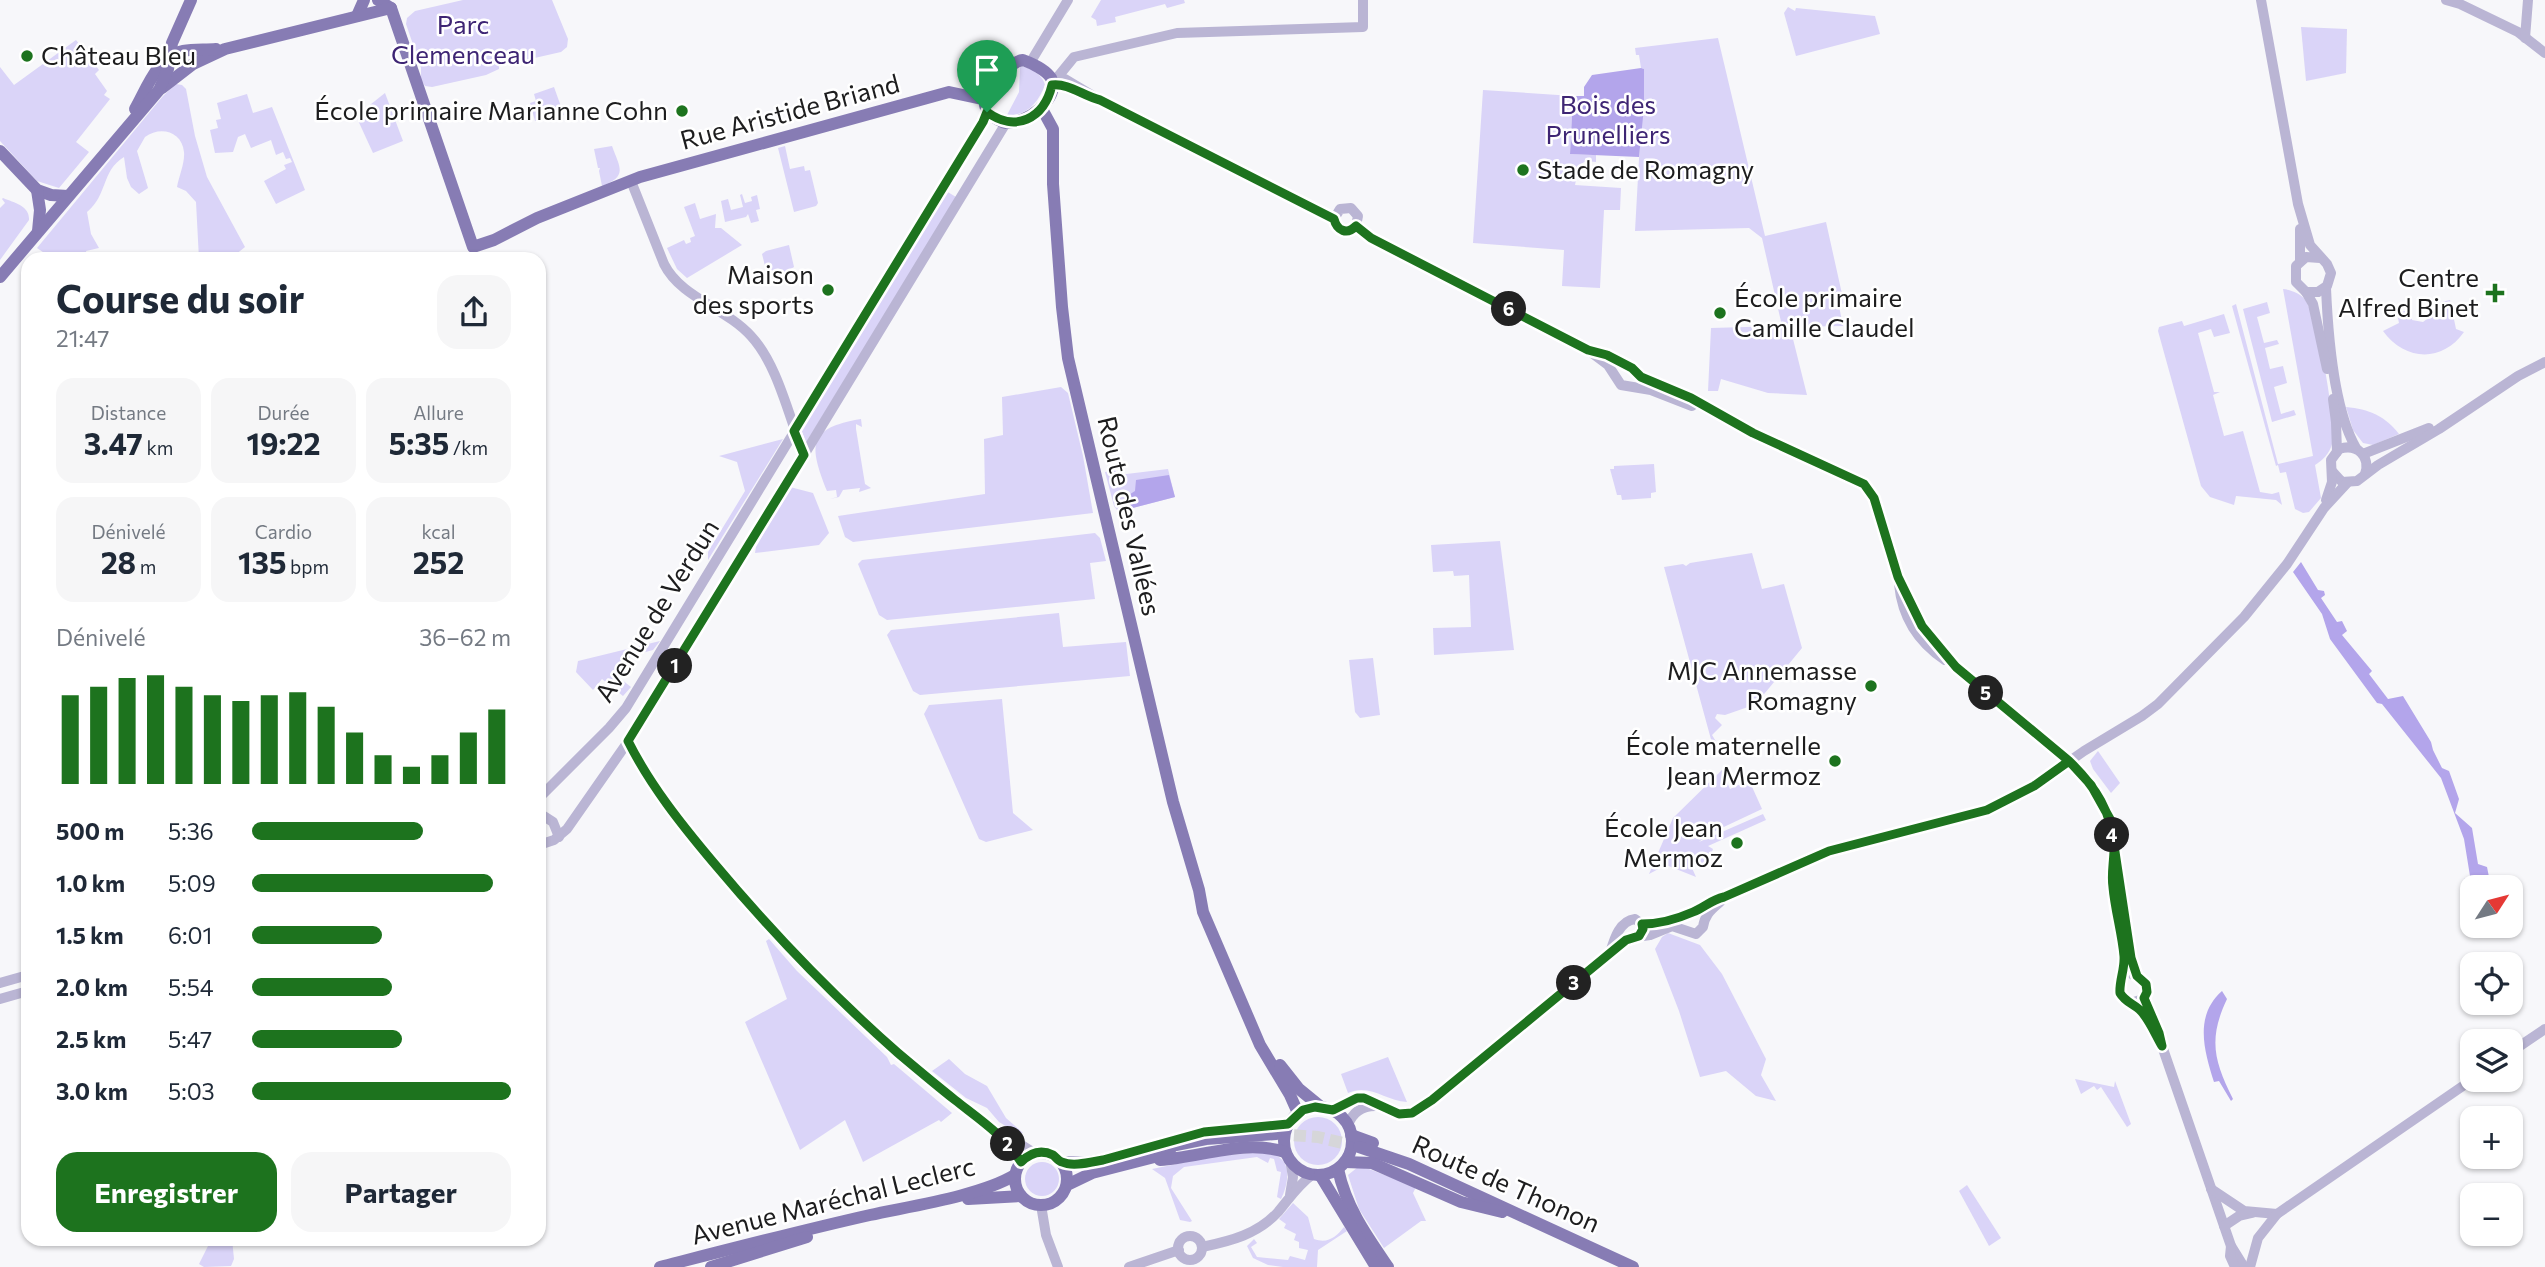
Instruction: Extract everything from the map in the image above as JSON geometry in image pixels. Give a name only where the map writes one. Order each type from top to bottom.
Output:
[{"type":"main road","points":[[159,90],[168,69],[172,43],[191,0]]},
{"type":"main road","points":[[357,16],[364,0]]},
{"type":"main road","points":[[378,0],[391,8]]},
{"type":"main road","points":[[123,131],[158,69],[181,51],[225,49],[391,8]]},
{"type":"main road","name":"Rue Aristide Briand","points":[[391,8],[473,247],[631,181],[876,111],[949,92],[982,99],[987,106]]},
{"type":"main road","points":[[0,277],[159,90],[185,69],[225,49]]},
{"type":"main road","points":[[1020,60],[1047,74],[1054,82],[1037,112],[1017,122],[1006,123],[987,106],[1012,64],[1020,60]]},
{"type":"main road","name":"Route des Vallées","points":[[1037,112],[1053,145],[1053,184],[1066,348],[1171,795],[1199,890],[1204,917],[1259,1042],[1298,1113]]},
{"type":"main road","points":[[0,151],[37,190],[51,195],[68,196]]},
{"type":"main road","points":[[37,190],[40,210],[38,231]]},
{"type":"main road","name":"Route des Vallées","points":[[1199,890],[1215,919],[1276,1059],[1299,1089],[1327,1109]]},
{"type":"main road","points":[[1376,1267],[1316,1175],[1297,1168],[1288,1156],[1284,1135],[1288,1124],[1298,1113],[1309,1108],[1327,1109],[1350,1130],[1495,1195],[1578,1240]]},
{"type":"main road","points":[[1140,1157],[1167,1141],[1204,1132],[1288,1124]]},
{"type":"main road","points":[[1350,1130],[1352,1147],[1341,1165],[1346,1199],[1354,1218],[1388,1267]]},
{"type":"main road","points":[[1113,1163],[1062,1162],[1048,1153],[1034,1153],[1021,1162],[1015,1175],[1016,1188],[1030,1203],[1041,1205],[1058,1199],[1067,1185],[1113,1163],[1213,1144],[1275,1138]]},
{"type":"main road","points":[[1140,1157],[1174,1159],[1265,1147],[1288,1156]]},
{"type":"main road","name":"Route de Thonon","points":[[1619,1267],[1502,1212],[1359,1150],[1409,1164],[1633,1267]]},
{"type":"main road","points":[[1062,1162],[1067,1173],[1067,1185]]},
{"type":"main road","points":[[1316,1175],[1341,1165],[1373,1163],[1461,1202],[1502,1212]]},
{"type":"main road","name":"Avenue Maréchal Leclerc","points":[[665,1267],[781,1234],[960,1194],[1002,1182],[1015,1175]]},
{"type":"main road","name":"Avenue Maréchal Leclerc","points":[[711,1267],[801,1239],[962,1200],[1021,1196]]},
{"type":"street","points":[[1030,63],[1068,0]]},
{"type":"street","points":[[1334,219],[1340,209],[1351,208],[1358,216],[1356,226],[1350,231],[1342,230],[1334,219],[1100,100],[1054,82],[1074,57],[1177,33],[1363,27],[1363,0]]},
{"type":"street","points":[[2260,0],[2298,204],[2308,239],[2331,273],[2326,288],[2335,375],[2349,435],[2367,464],[2365,474]]},
{"type":"street","points":[[2446,0],[2506,26],[2545,53]]},
{"type":"street","points":[[2525,38],[2528,0]]},
{"type":"street","name":"Avenue de Verdun","points":[[546,791],[610,728],[626,708],[983,122],[987,106]]},
{"type":"street","name":"Avenue de Verdun","points":[[546,842],[559,837],[569,827],[628,741],[1006,123]]},
{"type":"street","points":[[631,181],[671,276],[736,322],[755,339],[774,372],[804,455]]},
{"type":"street","points":[[2298,204],[2300,261]]},
{"type":"street","points":[[1356,226],[1371,238],[1588,350],[1606,363],[1616,374],[1619,384],[1651,390],[1721,416]]},
{"type":"street","points":[[2320,258],[2310,257],[2300,261],[2294,276],[2297,285],[2313,304],[2334,407],[2337,452]]},
{"type":"street","points":[[2305,292],[2315,293],[2326,288]]},
{"type":"street","points":[[1588,350],[1607,355],[1632,368],[1636,374],[1684,394],[1783,448],[1864,484],[1874,498],[1898,577],[1922,626],[1956,667],[2069,761],[2091,785],[2106,808],[2111,825],[2130,954],[2137,976],[2146,984],[2147,992],[2144,998],[2132,1003]]},
{"type":"street","points":[[2332,471],[2338,480],[2347,483],[2357,481],[2518,376],[2545,362]]},
{"type":"street","points":[[1616,374],[1618,369],[1625,366]]},
{"type":"street","points":[[1629,386],[1635,381],[1636,374]]},
{"type":"street","points":[[2324,508],[2331,484],[2332,459],[2337,452],[2347,447],[2360,451],[2457,416]]},
{"type":"street","points":[[1684,929],[1682,922],[1689,914],[1709,901],[1829,851],[1987,810],[2034,786],[2158,704],[2244,617],[2290,559],[2324,508],[2347,483]]},
{"type":"street","points":[[628,741],[641,768],[729,881],[804,964],[901,1055],[991,1128],[1021,1162]]},
{"type":"street","points":[[614,761],[616,758],[623,758],[641,768]]},
{"type":"street","points":[[546,818],[553,822],[559,837]]},
{"type":"street","points":[[2114,851],[2112,882],[2124,954],[2120,995],[2146,1017],[2162,1046]]},
{"type":"street","points":[[1624,925],[1624,932],[1650,935],[1670,926],[1696,934],[1703,927],[1710,909],[1724,897]]},
{"type":"street","points":[[1327,1109],[1364,1098],[1399,1114],[1421,1109],[1637,932],[1689,914],[1700,915],[1704,920]]},
{"type":"street","points":[[1610,953],[1616,934],[1632,918],[1638,920],[1637,932]]},
{"type":"street","points":[[2122,981],[2129,976],[2137,976]]},
{"type":"street","points":[[0,983],[21,977]]},
{"type":"street","points":[[0,999],[21,993]]},
{"type":"street","points":[[2144,998],[2159,1033],[2231,1245],[2244,1267]]},
{"type":"street","points":[[2523,1044],[2545,1028]]},
{"type":"street","points":[[2250,1267],[2258,1238],[2277,1214],[2460,1088]]},
{"type":"street","points":[[1350,1130],[1359,1110],[1378,1106]]},
{"type":"street","points":[[991,1128],[1034,1153]]},
{"type":"street","points":[[1288,1156],[1293,1177],[1290,1195]]},
{"type":"street","points":[[1202,1247],[1235,1239],[1256,1230],[1275,1215],[1290,1195],[1316,1175]]},
{"type":"street","points":[[2211,1189],[2233,1205],[2252,1213]]},
{"type":"street","points":[[1041,1205],[1046,1235],[1058,1267]]},
{"type":"street","points":[[2224,1226],[2239,1216],[2252,1213],[2277,1214]]},
{"type":"street","points":[[1189,1236],[1198,1238],[1202,1247],[1200,1255],[1192,1259],[1184,1258],[1179,1250],[1180,1241],[1189,1236]]},
{"type":"street","points":[[2231,1245],[2245,1245],[2258,1238]]},
{"type":"street","points":[[2231,1245],[2230,1256],[2235,1267]]},
{"type":"street","points":[[1129,1267],[1179,1250]]},
{"type":"green space","name":"Parc Clemenceau","points":[[463,0],[552,0],[568,39],[567,47],[561,52],[499,66],[499,69],[486,75],[432,87],[425,86],[406,24],[407,18],[415,11]]},
{"type":"green space","points":[[1101,0],[1184,0],[1185,3],[1167,8],[1165,4],[1115,17],[1116,22],[1097,26],[1096,20],[1091,17]]},
{"type":"green space","points":[[1788,7],[1795,11],[1796,8],[1875,16],[1880,34],[1796,56],[1784,13]]},
{"type":"green space","points":[[2301,27],[2347,29],[2346,73],[2306,81]]},
{"type":"green space","points":[[1718,38],[1765,236],[1826,222],[1844,303],[1839,306],[1843,326],[1790,327],[1807,395],[1768,393],[1721,379],[1718,391],[1708,391],[1711,328],[1782,326],[1762,238],[1749,228],[1635,231],[1644,69],[1641,68],[1635,48]]},
{"type":"green space","points":[[76,40],[99,70],[95,74],[107,91],[104,95],[110,99],[76,142],[89,152],[59,188],[37,181],[0,141],[0,67],[14,85]]},
{"type":"green space","points":[[1020,66],[1036,72],[1045,85],[1039,97],[1026,111],[1007,115],[1019,92]]},
{"type":"green space","name":"Bois des Prunelliers","points":[[1644,69],[1644,107],[1639,157],[1570,154],[1573,96],[1584,96],[1584,87],[1592,75]]},
{"type":"green space","points":[[176,84],[186,89],[195,136],[207,177],[245,247],[239,252],[199,252],[196,202],[186,191],[177,187],[184,161],[182,145],[175,135],[163,131],[145,137],[137,151],[148,188],[139,194],[131,187],[124,157],[111,169],[98,198],[87,212],[91,234],[99,248],[86,252],[43,252],[37,248],[163,96]]},
{"type":"green space","points":[[554,87],[564,115],[535,121],[530,103],[536,101],[534,94]]},
{"type":"green space","name":"Stade de Romagny","points":[[1483,90],[1573,96],[1570,154],[1596,155],[1596,162],[1586,161],[1579,165],[1575,185],[1621,188],[1620,210],[1604,210],[1600,288],[1562,286],[1564,250],[1473,243]]},
{"type":"green space","points":[[385,93],[403,141],[373,153],[356,116]]},
{"type":"green space","points":[[247,94],[253,113],[272,107],[305,190],[276,204],[264,181],[286,169],[284,165],[292,162],[290,158],[286,159],[283,152],[276,155],[271,140],[251,148],[245,134],[238,137],[233,152],[215,153],[210,130],[218,128],[216,120],[221,119],[217,103]]},
{"type":"green space","points":[[612,146],[620,170],[619,175],[602,186],[594,149]]},
{"type":"green space","points":[[785,146],[790,169],[804,166],[805,171],[810,170],[818,203],[816,206],[794,212],[778,148]]},
{"type":"green space","points":[[946,191],[956,197],[806,443],[801,429]]},
{"type":"green space","points":[[742,194],[745,203],[752,201],[751,197],[757,195],[760,209],[756,210],[759,221],[751,223],[748,214],[746,217],[725,222],[721,201],[728,199],[731,210],[743,207]]},
{"type":"green space","points":[[3,198],[24,208],[29,220],[0,260],[0,208],[5,203]]},
{"type":"green space","points":[[695,203],[700,219],[716,214],[715,228],[721,228],[742,245],[687,278],[677,269],[667,248],[684,240],[686,244],[691,242],[690,238],[695,236],[684,207]]},
{"type":"green space","points":[[789,245],[794,267],[769,282],[762,254]]},
{"type":"green space","points":[[2283,289],[2301,296],[2311,312],[2321,349],[2332,415],[2331,447],[2315,465],[2321,498],[2309,512],[2303,513],[2295,509],[2286,472],[2280,473],[2278,465],[2276,466],[2232,306],[2236,304],[2278,464],[2313,456]]},
{"type":"green space","points":[[2450,300],[2456,329],[2464,332],[2445,349],[2435,353],[2412,353],[2392,341],[2383,331],[2399,323],[2397,313],[2405,311],[2412,316],[2412,320],[2423,322],[2431,316],[2430,313],[2437,303]]},
{"type":"green space","points":[[2267,302],[2270,313],[2257,317],[2264,343],[2277,340],[2279,344],[2265,348],[2270,369],[2283,366],[2287,383],[2274,387],[2281,414],[2294,410],[2296,415],[2272,422],[2243,309]]},
{"type":"green space","points":[[2224,314],[2230,333],[2214,337],[2211,329],[2198,333],[2214,392],[2220,392],[2213,395],[2224,436],[2243,431],[2260,492],[2279,492],[2282,505],[2276,500],[2236,496],[2234,505],[2210,497],[2201,486],[2158,331],[2159,327],[2182,321],[2184,326]]},
{"type":"green space","points":[[1061,387],[1068,393],[1093,513],[853,542],[845,537],[838,516],[985,494],[984,439],[1003,435],[1002,397]]},
{"type":"green space","points":[[2346,407],[2376,414],[2399,434],[2373,445],[2363,443],[2353,430]]},
{"type":"green space","points":[[861,419],[862,427],[856,424],[856,429],[865,484],[871,488],[859,492],[860,488],[843,490],[839,497],[830,499],[837,497],[836,490],[827,491],[817,462],[817,441],[830,428]]},
{"type":"green space","points":[[783,439],[708,560],[708,552],[745,491],[737,462],[719,456]]},
{"type":"green space","points":[[1654,464],[1656,492],[1651,493],[1651,498],[1622,500],[1621,495],[1617,495],[1610,469],[1614,469],[1614,466]]},
{"type":"green space","points":[[1168,469],[1175,497],[1125,510],[1117,510],[1114,506],[1105,472],[1115,470],[1118,475]]},
{"type":"green space","points":[[1169,475],[1175,497],[1125,510],[1124,501],[1135,491],[1136,480]]},
{"type":"green space","points":[[790,487],[813,493],[829,533],[819,545],[755,553],[756,547]]},
{"type":"green space","points":[[1095,533],[1100,538],[1106,561],[1090,563],[1095,599],[887,620],[879,615],[858,564],[862,560]]},
{"type":"green space","points":[[1500,541],[1514,650],[1434,655],[1433,628],[1471,627],[1469,575],[1454,576],[1453,571],[1433,572],[1431,545]]},
{"type":"green space","points":[[1752,553],[1762,589],[1784,584],[1802,648],[1751,710],[1748,707],[1725,715],[1717,714],[1715,718],[1722,725],[1712,735],[1720,748],[1715,754],[1664,567],[1683,564],[1686,566],[1690,563]]},
{"type":"green space","points":[[2301,562],[2318,590],[2324,591],[2325,595],[2321,598],[2337,622],[2342,621],[2347,631],[2342,635],[2372,671],[2369,674],[2388,699],[2403,696],[2431,742],[2442,768],[2449,771],[2459,799],[2455,813],[2472,828],[2478,864],[2487,867],[2489,875],[2470,875],[2464,839],[2441,778],[2382,704],[2377,703],[2330,639],[2322,614],[2293,572]]},
{"type":"green space","points":[[1059,613],[1063,647],[1126,642],[1130,676],[920,695],[913,691],[887,635],[891,630]]},
{"type":"green space","points":[[660,641],[653,650],[631,656],[617,676],[631,687],[623,696],[602,679],[593,690],[576,672],[578,661]]},
{"type":"green space","points":[[1373,658],[1380,715],[1360,718],[1355,712],[1349,660]]},
{"type":"green space","points":[[1002,699],[1013,813],[1033,830],[986,842],[979,839],[924,714],[929,705]]},
{"type":"green space","points":[[2098,751],[2120,783],[2111,793],[2090,761]]},
{"type":"green space","points":[[1722,770],[1730,789],[1749,780],[1762,809],[1711,833],[1704,821],[1702,828],[1707,835],[1699,842],[1763,814],[1766,820],[1708,846],[1713,849],[1709,860],[1692,868],[1696,877],[1666,865],[1649,874],[1673,818]]},
{"type":"green space","points":[[1668,933],[1700,945],[1722,974],[1766,1059],[1761,1075],[1776,1101],[1756,1096],[1726,1071],[1700,1077],[1655,949],[1662,937]]},
{"type":"green space","points":[[769,939],[797,971],[887,1057],[891,1065],[894,1064],[952,1113],[941,1122],[939,1120],[863,1162],[845,1120],[800,1150],[745,1022],[787,999],[766,941]]},
{"type":"green space","points":[[2222,991],[2227,999],[2217,1026],[2216,1050],[2221,1073],[2233,1099],[2231,1101],[2219,1081],[2214,1082],[2204,1034],[2208,1011]]},
{"type":"green space","points":[[1388,1057],[1407,1102],[1371,1091],[1356,1090],[1348,1093],[1341,1074]]},
{"type":"green space","points":[[949,1059],[965,1074],[987,1086],[1006,1118],[1023,1133],[1019,1134],[999,1122],[987,1108],[966,1098],[932,1071]]},
{"type":"green space","points":[[2075,1079],[2114,1087],[2115,1081],[2131,1124],[2127,1127],[2101,1087],[2097,1090],[2094,1086],[2081,1094]]},
{"type":"green space","points":[[1318,1117],[1335,1124],[1342,1141],[1335,1158],[1318,1165],[1301,1158],[1294,1141],[1301,1124]]},
{"type":"green space","points":[[1259,1152],[1275,1155],[1285,1164],[1287,1182],[1281,1199],[1277,1197],[1281,1172],[1277,1171],[1274,1159],[1270,1158],[1268,1163],[1257,1157],[1184,1167],[1173,1176],[1171,1188],[1192,1221],[1190,1222],[1180,1220],[1165,1178],[1152,1169],[1211,1157]]},
{"type":"green space","points":[[1042,1162],[1054,1167],[1059,1179],[1054,1191],[1042,1196],[1030,1191],[1025,1179],[1030,1167]]},
{"type":"green space","points":[[1358,1167],[1416,1187],[1413,1193],[1426,1221],[1421,1221],[1384,1248],[1359,1209],[1348,1175]]},
{"type":"green space","points":[[1967,1185],[2001,1238],[1989,1246],[1959,1191]]},
{"type":"green space","points":[[1293,1203],[1308,1217],[1314,1239],[1331,1239],[1344,1227],[1347,1231],[1318,1250],[1317,1267],[1268,1265],[1253,1258],[1247,1246],[1254,1239],[1257,1243],[1251,1247],[1257,1257],[1288,1260],[1290,1256],[1305,1260],[1308,1250],[1299,1248],[1299,1242],[1294,1240],[1296,1234],[1284,1228],[1286,1224],[1279,1219]]},
{"type":"green space","points":[[208,1246],[233,1246],[234,1259],[231,1266],[204,1267],[199,1264]]},
{"type":"tunnel","points":[[1276,1134],[1318,1137],[1359,1147]]},
{"type":"place","name":"Château Bleu","points":[[27,56]]},
{"type":"place","name":"École primaire Marianne Cohn","points":[[682,111]]},
{"type":"place","name":"Stade de Romagny","points":[[1523,170]]},
{"type":"place","name":"Maison des sports","points":[[828,290]]},
{"type":"place","name":"Centre Alfred Binet","points":[[2495,293]]},
{"type":"place","name":"École primaire Camille Claudel","points":[[1720,313]]},
{"type":"place","name":"MJC Annemasse Romagny","points":[[1871,686]]},
{"type":"place","name":"École maternelle Jean Mermoz","points":[[1835,761]]},
{"type":"place","name":"École Jean Mermoz","points":[[1737,843]]},
{"type":"route","points":[[987,112],[794,431],[804,455],[628,741],[641,768],[684,825],[769,927],[855,1014],[916,1068],[991,1128],[1021,1162],[1029,1155],[1040,1152],[1051,1154],[1062,1162],[1086,1163],[1103,1160],[1204,1132],[1288,1124],[1303,1110],[1315,1107],[1333,1110],[1357,1098],[1364,1098],[1393,1113],[1412,1113],[1421,1109],[1629,937],[1639,936],[1643,929],[1642,924],[1684,916],[1709,901],[1829,851],[1987,810],[2034,786],[2069,761],[2091,785],[2110,819],[2111,825],[2114,851],[2120,884],[2125,930],[2131,958],[2137,976],[2146,984],[2147,992],[2144,998],[2162,1046],[2143,1014],[2120,993],[2124,954],[2112,882],[2114,851],[2113,844],[2111,825],[2110,819],[2104,804],[2100,799],[2091,785],[2087,780],[2069,761],[1956,667],[1922,626],[1898,577],[1874,498],[1864,484],[1783,448],[1667,386],[1641,377],[1632,368],[1603,353],[1588,350],[1371,238],[1356,226],[1350,231],[1342,230],[1334,219],[1066,85],[1052,85],[1049,96],[1040,109],[1024,120],[1004,123],[987,112]]}]
